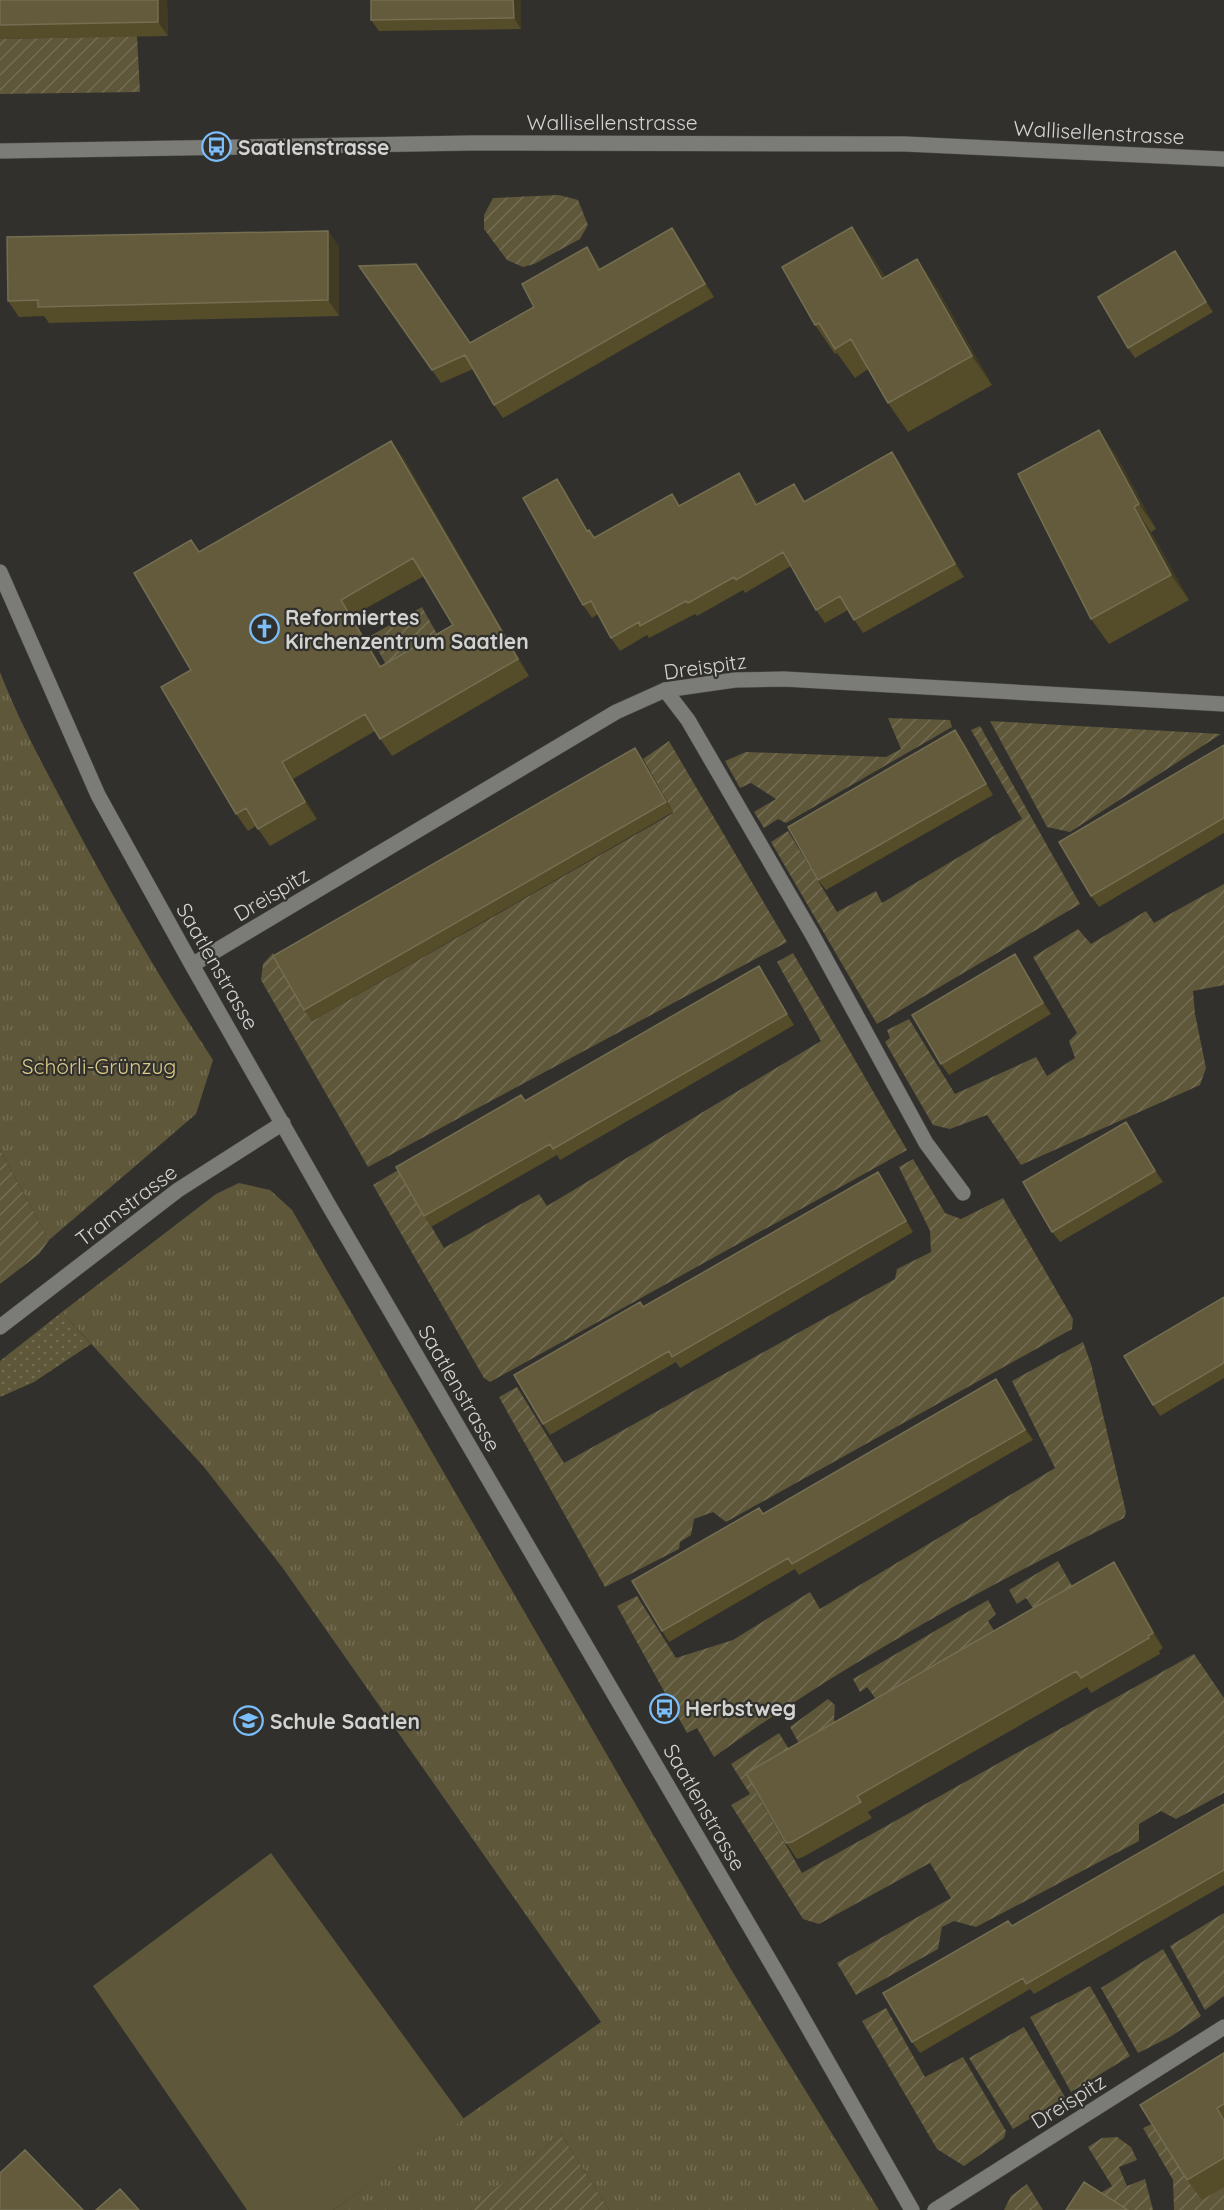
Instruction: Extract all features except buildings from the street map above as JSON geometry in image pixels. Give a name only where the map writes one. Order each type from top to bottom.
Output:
[{"type":"street","name":"Wallisellenstrasse","points":[[0,151],[471,143],[905,144],[1224,159]]},
{"type":"street","name":"Saatlenstrasse","points":[[0,572],[98,795],[192,965],[783,1982],[912,2210]]},
{"type":"street","name":"Dreispitz","points":[[192,965],[616,712],[665,690],[735,680],[784,679],[1224,704]]},
{"type":"street","points":[[665,690],[688,720],[812,934],[926,1143],[963,1193]]},
{"type":"street","name":"Tramstrasse","points":[[0,1327],[178,1190],[283,1123]]},
{"type":"street","name":"Dreispitz","points":[[935,2210],[1224,2027]]},
{"type":"green space","points":[[137,36],[140,92],[0,94],[0,39]]},
{"type":"green space","points":[[559,195],[578,200],[588,225],[580,239],[534,264],[523,267],[507,260],[484,229],[484,215],[493,198]]},
{"type":"green space","points":[[422,607],[447,652],[398,686],[370,636]]},
{"type":"green space","name":"Schörli-Grünzug","points":[[0,672],[16,711],[90,854],[158,973],[213,1060],[196,1114],[49,1240],[0,1150]]},
{"type":"green space","points":[[888,718],[950,720],[952,727],[786,823],[778,819],[764,828],[754,812],[776,799],[751,783],[740,788],[725,761],[746,752],[886,757],[901,749]]},
{"type":"green space","points":[[990,721],[1221,734],[1070,832],[1047,827]]},
{"type":"green space","points":[[980,726],[1080,904],[877,1024],[771,842],[788,831],[837,912],[876,891],[882,903],[1022,819],[971,730]]},
{"type":"green space","points":[[669,741],[787,942],[368,1167],[261,980],[263,964],[273,953],[312,1021],[673,813],[643,759]]},
{"type":"green space","points":[[1224,884],[1224,985],[1193,991],[1195,1014],[1206,1068],[1200,1085],[1021,1165],[987,1115],[950,1129],[933,1125],[885,1042],[890,1038],[887,1030],[909,1019],[955,1094],[1036,1057],[1047,1076],[1075,1058],[1069,1041],[1077,1033],[1033,957],[1078,929],[1091,944],[1146,911],[1154,923]]},
{"type":"green space","points":[[793,953],[907,1150],[490,1382],[484,1378],[373,1185],[398,1170],[444,1248],[539,1194],[547,1206],[821,1041],[777,962]]},
{"type":"green space","points":[[0,1150],[49,1240],[39,1254],[0,1284]]},
{"type":"green space","points":[[913,1159],[945,1213],[961,1219],[1003,1198],[1073,1319],[1072,1329],[726,1522],[713,1512],[694,1519],[691,1535],[680,1542],[679,1549],[605,1587],[499,1397],[517,1387],[564,1463],[895,1279],[897,1269],[931,1252],[930,1231],[899,1167]]},
{"type":"green space","points":[[239,1183],[270,1190],[292,1210],[732,1971],[879,2210],[609,2210],[561,2134],[470,2210],[333,2210],[601,2022],[282,1567],[204,1467],[62,1312],[216,1194]]},
{"type":"green space","points":[[62,1312],[91,1344],[34,1382],[0,1397],[0,1361]]},
{"type":"green space","points":[[1083,1342],[1091,1364],[1126,1512],[1124,1518],[914,1629],[813,1690],[714,1757],[697,1728],[687,1733],[617,1606],[637,1596],[676,1658],[733,1640],[810,1592],[820,1609],[1055,1468],[1012,1381]]},
{"type":"green space","points":[[1058,1561],[1080,1600],[1044,1624],[1026,1598],[1017,1604],[1009,1590]]},
{"type":"green space","points":[[988,1600],[996,1614],[988,1621],[1004,1646],[887,1714],[867,1687],[860,1692],[853,1679]]},
{"type":"green space","points":[[1194,1654],[1224,1698],[1224,1793],[1176,1819],[1161,1811],[1139,1824],[1139,1841],[976,1927],[954,1921],[942,1927],[938,1949],[856,1995],[837,1963],[951,1898],[930,1863],[819,1924],[803,1919],[731,1805],[750,1794],[731,1764],[779,1733],[798,1764],[754,1789],[802,1873]]},
{"type":"green space","points":[[828,1699],[835,1705],[834,1720],[848,1739],[809,1762],[790,1727]]},
{"type":"green space","points":[[271,1853],[464,2119],[333,2210],[247,2210],[93,1986]]},
{"type":"green space","points":[[1224,1913],[1224,1996],[1205,2010],[1170,1946]]},
{"type":"green space","points":[[1163,1949],[1201,2016],[1170,2037],[1138,2053],[1101,1988]]},
{"type":"green space","points":[[1090,1986],[1130,2056],[1071,2092],[1030,2017]]},
{"type":"green space","points":[[886,2008],[925,2077],[963,2057],[1006,2131],[1004,2138],[964,2166],[937,2149],[862,2021]]},
{"type":"green space","points":[[1024,2027],[1065,2097],[1013,2129],[969,2058]]},
{"type":"green space","points":[[1152,2124],[1178,2162],[1224,2133],[1224,2210],[1174,2210],[1173,2180],[1143,2128]]},
{"type":"green space","points":[[561,2134],[609,2210],[470,2210],[472,2208]]},
{"type":"green space","points":[[1117,2137],[1131,2147],[1137,2160],[1119,2167],[1127,2186],[1145,2179],[1153,2210],[1072,2210],[1112,2186],[1088,2147],[1102,2138]]},
{"type":"green space","points":[[1027,2184],[1043,2210],[1004,2210],[1011,2196]]},
{"type":"place","name":"Saatlenstrasse","points":[[217,147]]},
{"type":"place","name":"Reformiertes Kirchenzentrum Saatlen","points":[[264,629]]},
{"type":"place","name":"Herbstweg","points":[[664,1708]]},
{"type":"place","name":"Schule Saatlen","points":[[249,1721]]}]
